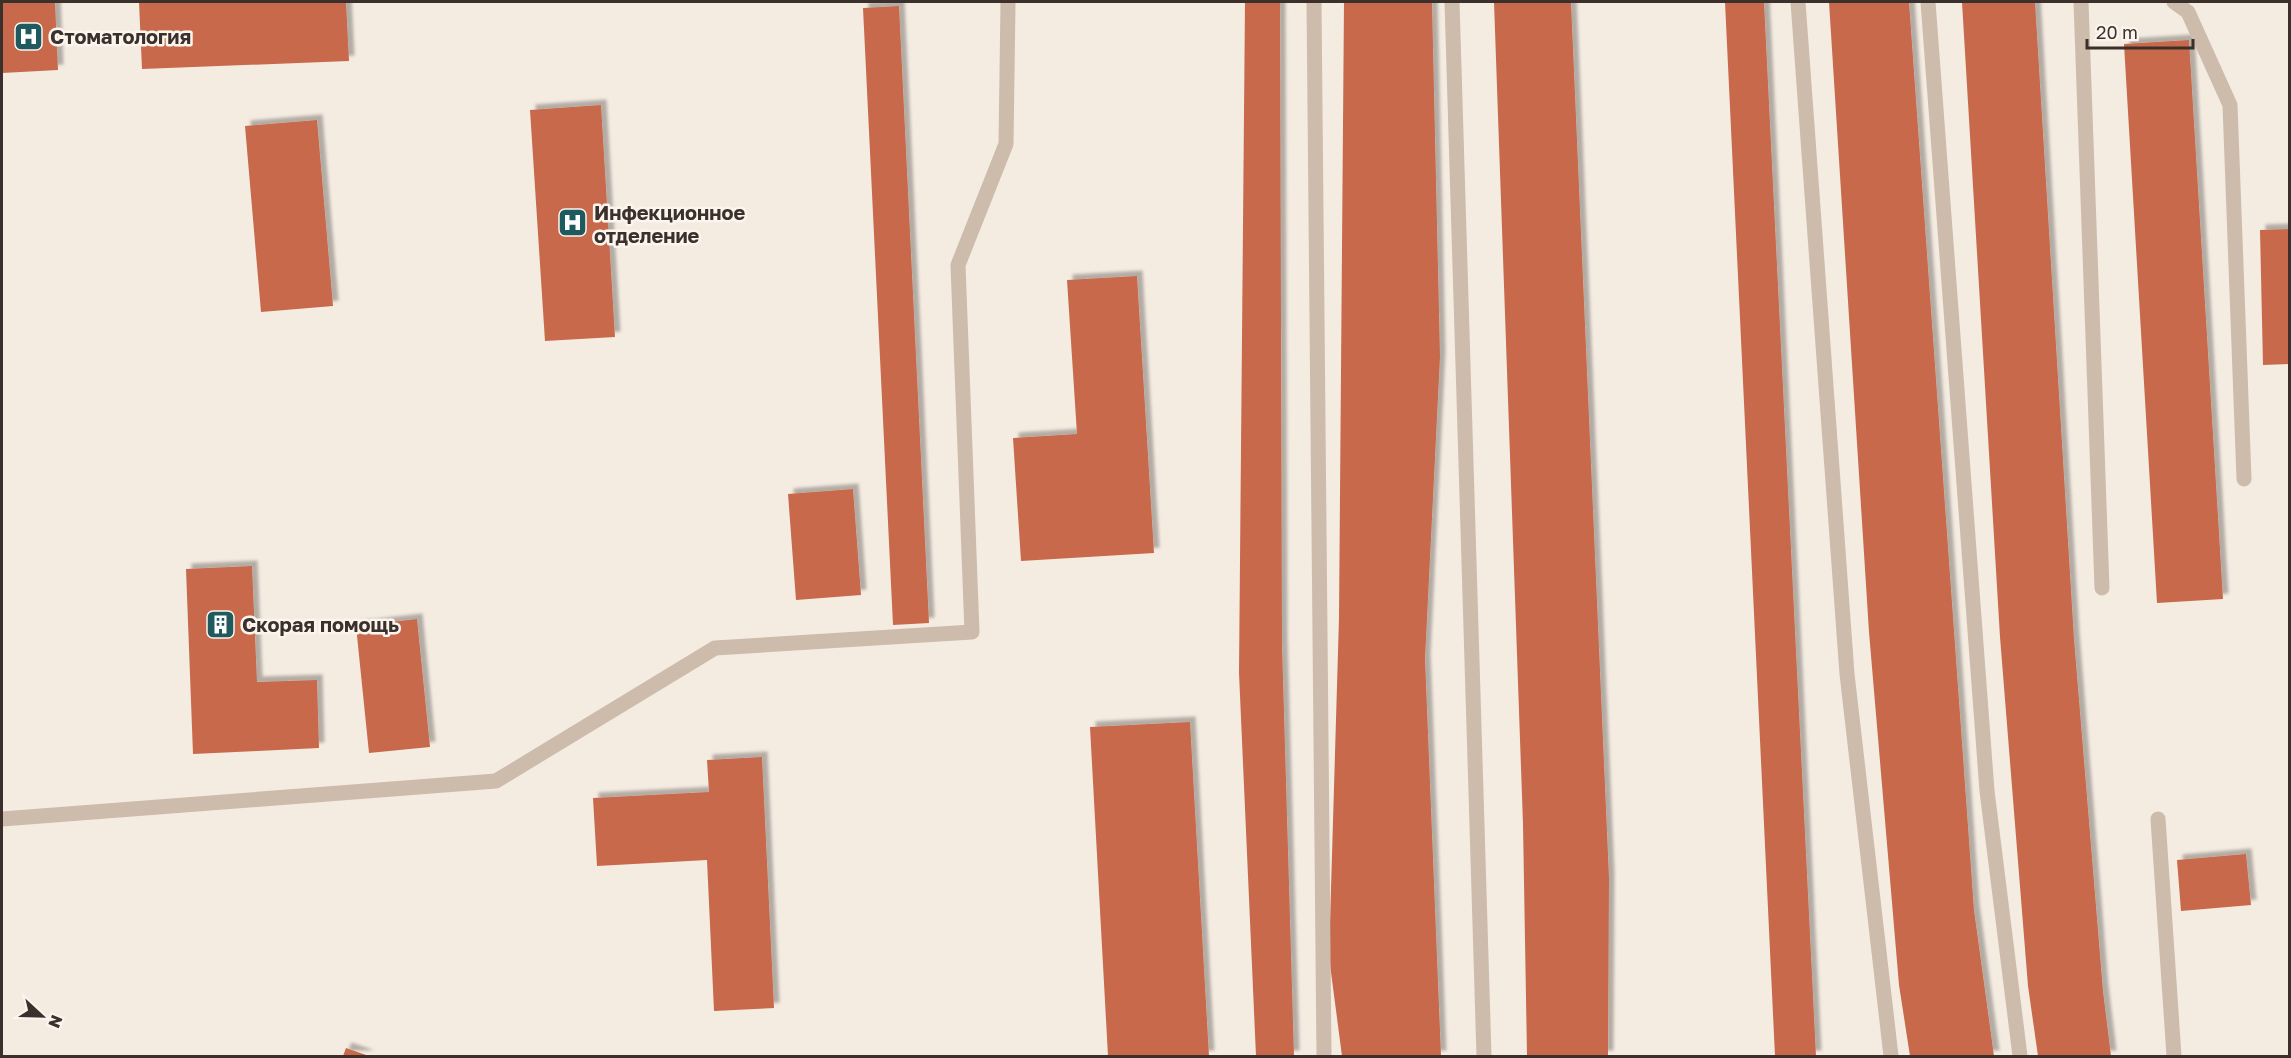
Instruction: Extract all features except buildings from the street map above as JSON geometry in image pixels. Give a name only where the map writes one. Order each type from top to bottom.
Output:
[{"type":"lane","points":[[2,819],[496,780],[715,648],[972,632],[958,265],[1006,144],[1008,2]]},
{"type":"lane","points":[[1314,2],[1324,1056]]},
{"type":"lane","points":[[1452,2],[1484,1056]]},
{"type":"lane","points":[[1798,2],[1847,674],[1891,1056]]},
{"type":"lane","points":[[1928,2],[1987,791],[2020,1056]]},
{"type":"lane","points":[[2081,2],[2102,588]]},
{"type":"lane","points":[[2174,2],[2188,12],[2230,105],[2244,479]]},
{"type":"lane","points":[[2158,819],[2174,1056]]},
{"type":"place","name":"Стоматология","points":[[29,36]]},
{"type":"place","name":"Инфекционное отделение","points":[[573,223]]},
{"type":"place","name":"Скорая помощь","points":[[221,624]]}]
